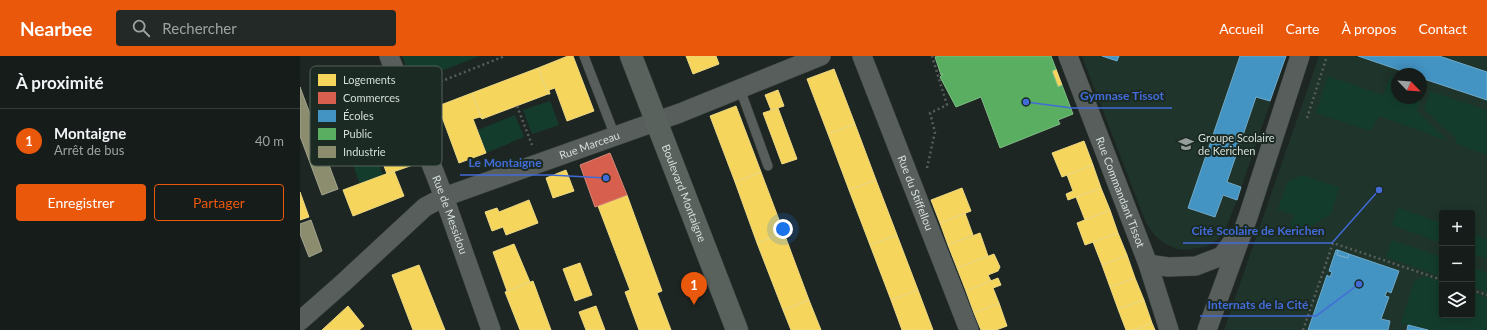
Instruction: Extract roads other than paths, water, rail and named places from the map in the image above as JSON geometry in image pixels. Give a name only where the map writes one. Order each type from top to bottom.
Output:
[{"type":"main road","name":"Boulevard Montaigne","points":[[631,56],[737,330]]},
{"type":"street","name":"Rue de Messidou","points":[[389,56],[393,66]]},
{"type":"street","name":"Rue Marceau","points":[[300,321],[344,283],[425,207],[444,197],[657,121],[821,56]]},
{"type":"street","name":"Rue du Stiffellou","points":[[862,56],[969,330]]},
{"type":"street","name":"Rue Commandant Tissot","points":[[1068,56],[1148,264],[1169,330]]},
{"type":"street","points":[[1207,330],[1244,226],[1300,56]]},
{"type":"street","name":"Rue de Messidou","points":[[432,166],[491,330]]},
{"type":"street","points":[[1148,264],[1168,267],[1196,266],[1222,256],[1244,226]]},
{"type":"lane","points":[[584,56],[615,136]]},
{"type":"lane","points":[[740,89],[768,166]]},
{"type":"place","name":"Gymnase Tissot","points":[[1026,102]]},
{"type":"place","name":"Groupe Scolaire de Kerichen","points":[[1186,144]]},
{"type":"place","name":"Le Montaigne","points":[[606,178]]},
{"type":"place","name":"Cité Scolaire de Kerichen","points":[[1379,190]]},
{"type":"place","name":"Internats de la Cité","points":[[1359,284]]},
{"type":"place","name":"Montaigne","points":[[694,305]]}]
